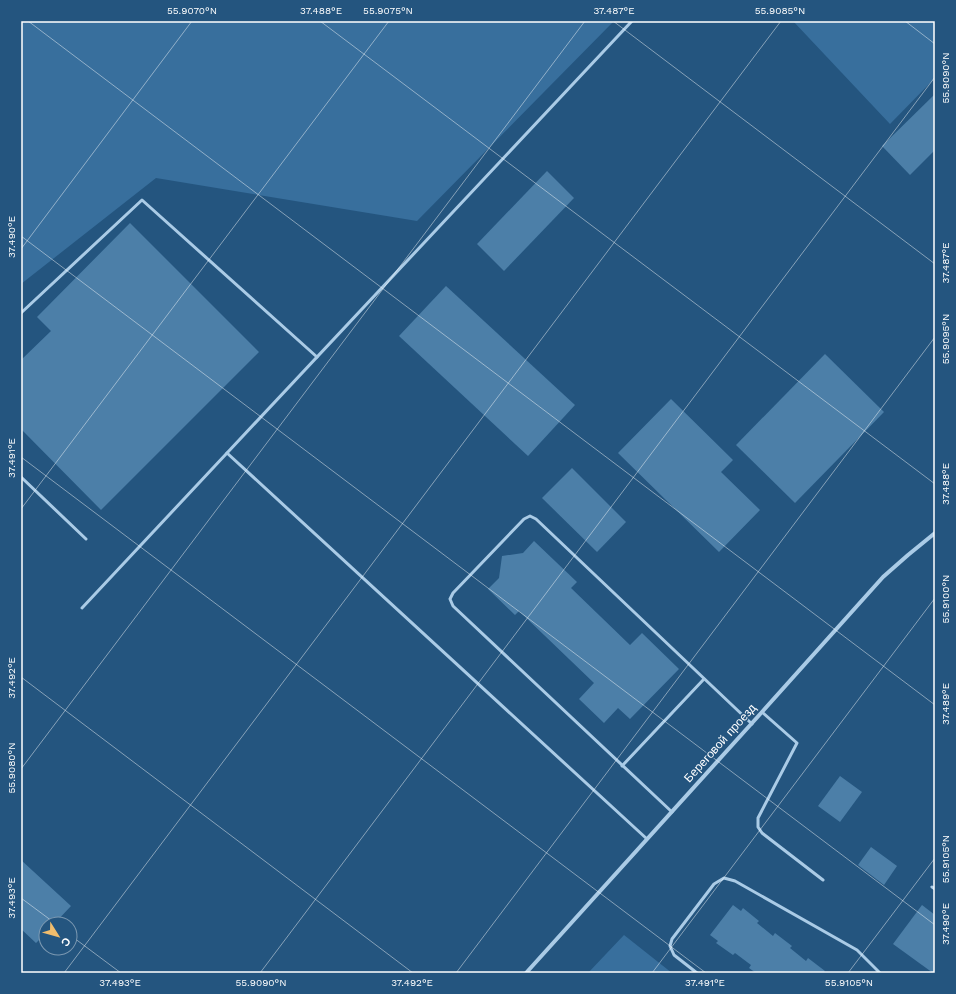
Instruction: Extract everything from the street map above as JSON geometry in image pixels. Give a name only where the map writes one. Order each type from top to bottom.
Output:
[{"type":"street","name":"Береговой проезд","points":[[526,973],[883,577],[935,533]]},
{"type":"lane","points":[[82,608],[632,21]]},
{"type":"lane","points":[[21,314],[142,200],[317,357]]},
{"type":"lane","points":[[227,453],[647,839]]},
{"type":"lane","points":[[21,477],[86,540]]},
{"type":"lane","points":[[672,812],[453,606],[450,599],[453,593],[524,519],[530,516],[536,519],[752,724]]},
{"type":"lane","points":[[622,766],[704,679]]},
{"type":"lane","points":[[762,712],[797,743],[758,818],[758,827],[762,833],[823,880]]},
{"type":"lane","points":[[698,973],[674,954],[670,946],[672,939],[714,884],[724,878],[735,881],[857,950],[880,973]]},
{"type":"shaded area","points":[[21,21],[614,21],[417,221],[156,178],[21,284]]},
{"type":"shaded area","points":[[793,21],[935,21],[935,78],[890,124]]},
{"type":"shaded area","points":[[624,935],[672,973],[588,973]]},
{"type":"building","points":[[935,94],[935,150],[910,175],[882,146]]},
{"type":"building","points":[[547,171],[574,198],[504,271],[477,244]]},
{"type":"building","points":[[130,223],[259,352],[101,510],[21,429],[21,360],[51,331],[37,317]]},
{"type":"building","points":[[446,286],[575,405],[528,456],[399,336]]},
{"type":"building","points":[[825,354],[884,412],[795,503],[736,445]]},
{"type":"building","points":[[671,399],[733,460],[721,472],[760,510],[719,552],[618,453]]},
{"type":"building","points":[[572,468],[626,522],[597,552],[542,498]]},
{"type":"building","points":[[534,541],[577,582],[571,588],[630,645],[642,633],[679,669],[630,719],[618,708],[604,723],[579,699],[594,683],[519,611],[515,615],[488,589],[499,578],[502,556],[523,553]]},
{"type":"building","points":[[840,776],[862,792],[840,822],[818,806]]},
{"type":"building","points":[[871,847],[897,866],[884,885],[858,865]]},
{"type":"building","points":[[21,860],[71,906],[62,916],[38,916],[38,941],[36,943],[21,929]]},
{"type":"building","points":[[733,905],[741,911],[743,908],[759,921],[757,923],[773,936],[775,933],[792,946],[790,948],[806,961],[808,958],[825,971],[823,973],[756,973],[749,968],[751,965],[735,953],[733,955],[716,943],[718,941],[710,935]]},
{"type":"building","points":[[922,905],[935,915],[935,973],[893,944]]}]
